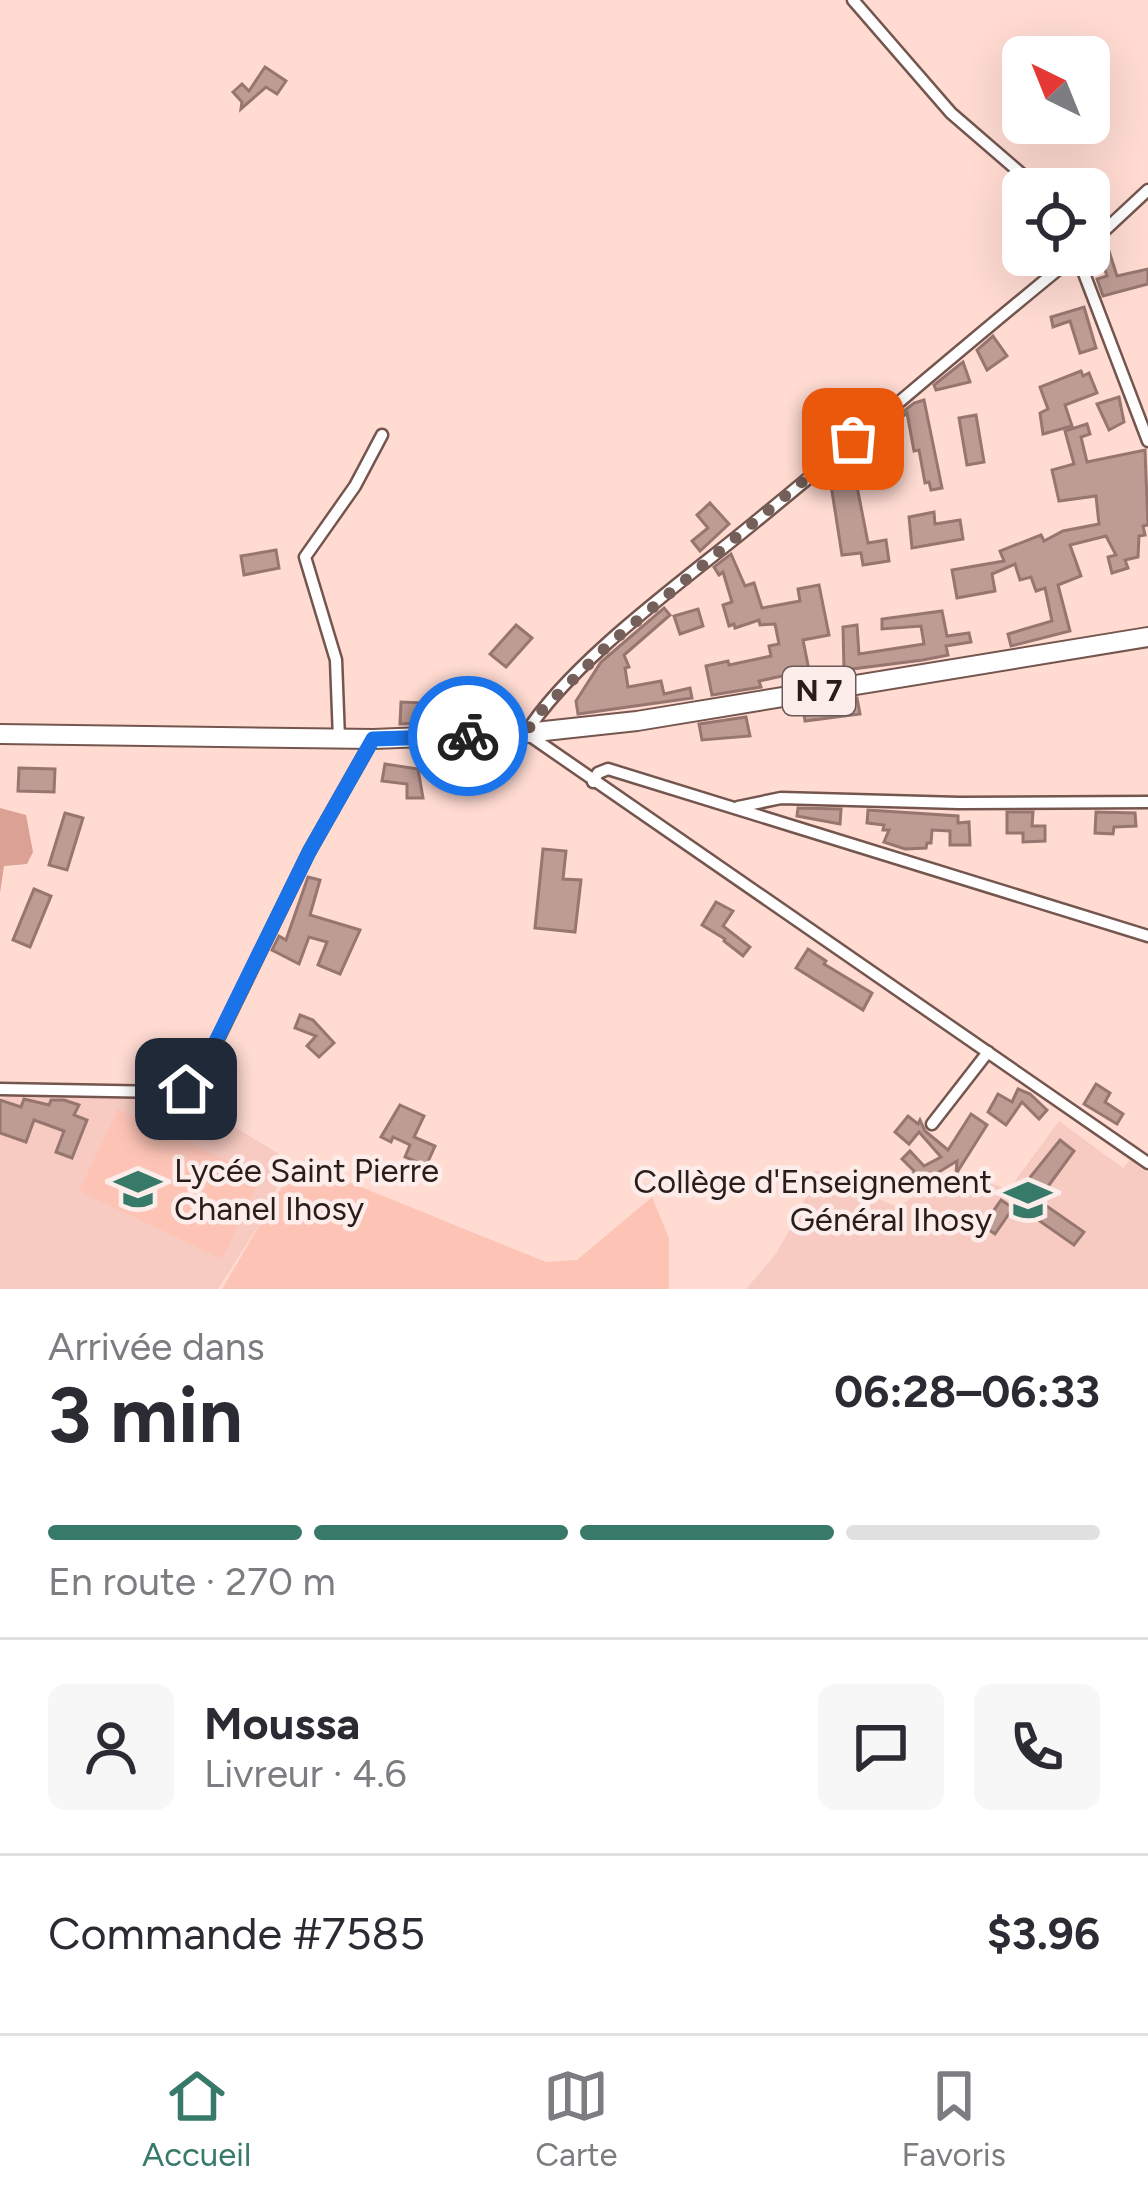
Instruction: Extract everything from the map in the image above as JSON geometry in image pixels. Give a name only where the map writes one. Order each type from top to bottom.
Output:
[{"type":"main road","name":"N 7","points":[[0,734],[373,739],[526,733],[637,721],[1148,637]]},
{"type":"street","points":[[853,0],[951,113],[1015,168]]},
{"type":"street","points":[[1110,225],[1148,190]]},
{"type":"street","points":[[1051,276],[608,645],[536,716],[526,733],[1148,1163]]},
{"type":"street","points":[[1085,276],[1148,441]]},
{"type":"street","points":[[339,739],[336,660],[305,557],[355,486],[382,435]]},
{"type":"street","points":[[0,1089],[164,1092],[186,1089],[196,1082],[309,852],[373,739]]},
{"type":"street","points":[[593,782],[598,773],[608,770],[1148,936]]},
{"type":"street","points":[[736,807],[781,798],[1148,802]]},
{"type":"street","points":[[932,1124],[988,1052]]},
{"type":"shaded area","points":[[0,808],[26,815],[33,852],[27,864],[4,866],[0,893]]},
{"type":"shaded area","name":"Lycée Saint Pierre Chanel Ihosy","points":[[15,1094],[197,1099],[210,1112],[289,1160],[264,1217],[218,1289],[0,1289],[0,1099]]},
{"type":"shaded area","points":[[118,1109],[261,1177],[222,1259],[79,1191]]},
{"type":"shaded area","name":"Collège d'Enseignement Général Ihosy","points":[[1059,1121],[1123,1168],[1130,1160],[1148,1173],[1148,1289],[746,1289],[775,1255],[800,1212],[815,1170],[897,1207],[928,1188],[966,1176],[1009,1189]]},
{"type":"shaded area","points":[[297,1161],[546,1262],[577,1260],[652,1197],[669,1238],[669,1289],[222,1289]]},
{"type":"building","points":[[265,67],[286,81],[277,94],[266,87],[241,109],[242,102],[233,92],[242,84],[249,91]]},
{"type":"building","points":[[1110,254],[1117,276],[1148,269],[1148,284],[1103,296],[1097,279],[1110,276]]},
{"type":"building","points":[[1084,307],[1096,348],[1080,353],[1070,321],[1053,327],[1051,317]]},
{"type":"building","points":[[993,336],[1007,356],[987,370],[977,350]]},
{"type":"building","points":[[963,362],[970,382],[936,390],[934,385]]},
{"type":"building","points":[[1081,371],[1083,376],[1089,373],[1097,393],[1065,405],[1072,426],[1043,434],[1040,413],[1048,409],[1040,387]]},
{"type":"building","points":[[1119,397],[1124,422],[1109,430],[1097,404]]},
{"type":"building","points":[[924,400],[942,488],[931,490],[929,482],[925,483],[919,450],[914,451],[907,413],[900,414]]},
{"type":"building","points":[[976,415],[984,462],[967,465],[959,418]]},
{"type":"building","points":[[1087,424],[1090,434],[1081,437],[1087,462],[1145,450],[1148,525],[1143,526],[1145,535],[1139,536],[1138,557],[1125,560],[1128,568],[1112,573],[1108,557],[1116,555],[1106,536],[1070,545],[1081,576],[1058,585],[1070,631],[1011,646],[1008,634],[1052,621],[1045,588],[1036,591],[1031,577],[1020,580],[1015,564],[992,574],[995,591],[957,598],[952,570],[1004,561],[1000,551],[1041,535],[1044,541],[1063,531],[1099,524],[1096,496],[1059,501],[1052,470],[1074,464],[1065,431]]},
{"type":"building","points":[[879,431],[883,435],[855,459],[859,475],[855,476],[868,543],[886,540],[889,561],[863,565],[861,553],[842,555],[831,485],[842,482],[838,466]]},
{"type":"building","points":[[710,503],[729,524],[700,551],[692,541],[708,528],[697,515]]},
{"type":"building","points":[[934,512],[935,524],[960,520],[963,539],[912,548],[909,517]]},
{"type":"building","points":[[276,550],[279,568],[244,575],[241,556]]},
{"type":"building","points":[[731,554],[745,586],[754,583],[762,608],[800,601],[798,589],[819,585],[829,635],[803,640],[809,670],[759,681],[761,687],[712,695],[706,666],[771,656],[769,646],[779,644],[775,624],[760,625],[759,620],[729,626],[723,605],[732,602],[723,572],[719,575],[714,567]]},
{"type":"building","points":[[664,608],[670,615],[624,655],[628,687],[661,681],[664,694],[690,688],[692,698],[578,714],[576,701],[601,662]]},
{"type":"building","points":[[698,609],[703,626],[680,634],[674,616]]},
{"type":"building","points":[[942,611],[947,636],[969,633],[971,642],[946,646],[948,655],[844,670],[843,627],[857,625],[859,654],[924,644],[921,626],[882,629],[882,619]]},
{"type":"building","points":[[516,625],[532,638],[506,667],[490,654]]},
{"type":"building","points":[[450,692],[460,694],[457,722],[400,724],[401,702],[448,704]]},
{"type":"building","points":[[857,698],[860,714],[805,721],[803,707]]},
{"type":"building","points":[[746,717],[750,736],[702,740],[699,724]]},
{"type":"building","points":[[483,748],[510,749],[508,766],[481,765]]},
{"type":"building","points":[[385,764],[418,769],[423,798],[407,798],[407,784],[382,781]]},
{"type":"building","points":[[19,768],[55,769],[54,792],[18,791]]},
{"type":"building","points":[[798,808],[841,809],[840,824],[797,816]]},
{"type":"building","points":[[868,810],[958,816],[958,823],[969,822],[970,845],[950,845],[950,831],[932,830],[926,848],[905,849],[884,842],[889,830],[867,823]]},
{"type":"building","points":[[1007,812],[1033,812],[1032,826],[1045,826],[1045,841],[1023,842],[1023,833],[1007,833]]},
{"type":"building","points":[[1096,812],[1135,813],[1136,826],[1114,827],[1113,834],[1095,833]]},
{"type":"building","points":[[65,813],[83,818],[67,870],[49,865]]},
{"type":"building","points":[[543,849],[566,851],[563,879],[581,880],[575,932],[535,928]]},
{"type":"building","points":[[308,877],[320,880],[310,915],[360,930],[340,974],[318,965],[327,942],[309,937],[299,964],[272,950],[279,936],[286,940]]},
{"type":"building","points":[[34,889],[51,896],[30,947],[13,940]]},
{"type":"building","points":[[716,902],[733,911],[723,926],[750,947],[743,956],[702,925]]},
{"type":"building","points":[[808,949],[872,993],[863,1010],[796,968]]},
{"type":"building","points":[[300,1015],[313,1020],[334,1043],[319,1057],[307,1046],[316,1036],[295,1028]]},
{"type":"building","points":[[1096,1084],[1110,1093],[1105,1102],[1123,1114],[1117,1124],[1084,1104]]},
{"type":"building","points":[[1018,1089],[1047,1110],[1039,1119],[1022,1102],[1006,1125],[988,1112],[998,1094],[1012,1102]]},
{"type":"building","points":[[24,1099],[79,1105],[74,1115],[87,1120],[72,1158],[56,1152],[64,1131],[34,1120],[26,1142],[0,1133],[0,1100],[21,1107]]},
{"type":"building","points":[[400,1105],[424,1116],[414,1137],[435,1146],[426,1166],[405,1157],[410,1145],[381,1137]]},
{"type":"building","points":[[971,1114],[987,1125],[956,1174],[957,1161],[914,1187],[908,1177],[915,1172],[902,1159],[910,1151],[924,1166],[941,1157],[919,1132],[909,1144],[895,1132],[908,1116],[918,1124],[920,1120],[925,1131],[948,1150]]},
{"type":"building","points":[[1060,1140],[1074,1151],[1038,1200],[1084,1232],[1074,1245],[1011,1201]]},
{"type":"building","points":[[1001,1200],[1013,1208],[995,1234],[983,1226]]},
{"type":"way so far","points":[[468,736],[526,733],[536,716],[608,645],[853,439]]},
{"type":"place","name":"Lycée Saint Pierre Chanel Ihosy","points":[[138,1189]]},
{"type":"place","name":"Collège d'Enseignement Général Ihosy","points":[[1028,1200]]},
{"type":"route","points":[[186,1089],[196,1082],[309,852],[373,739],[468,736]]}]
